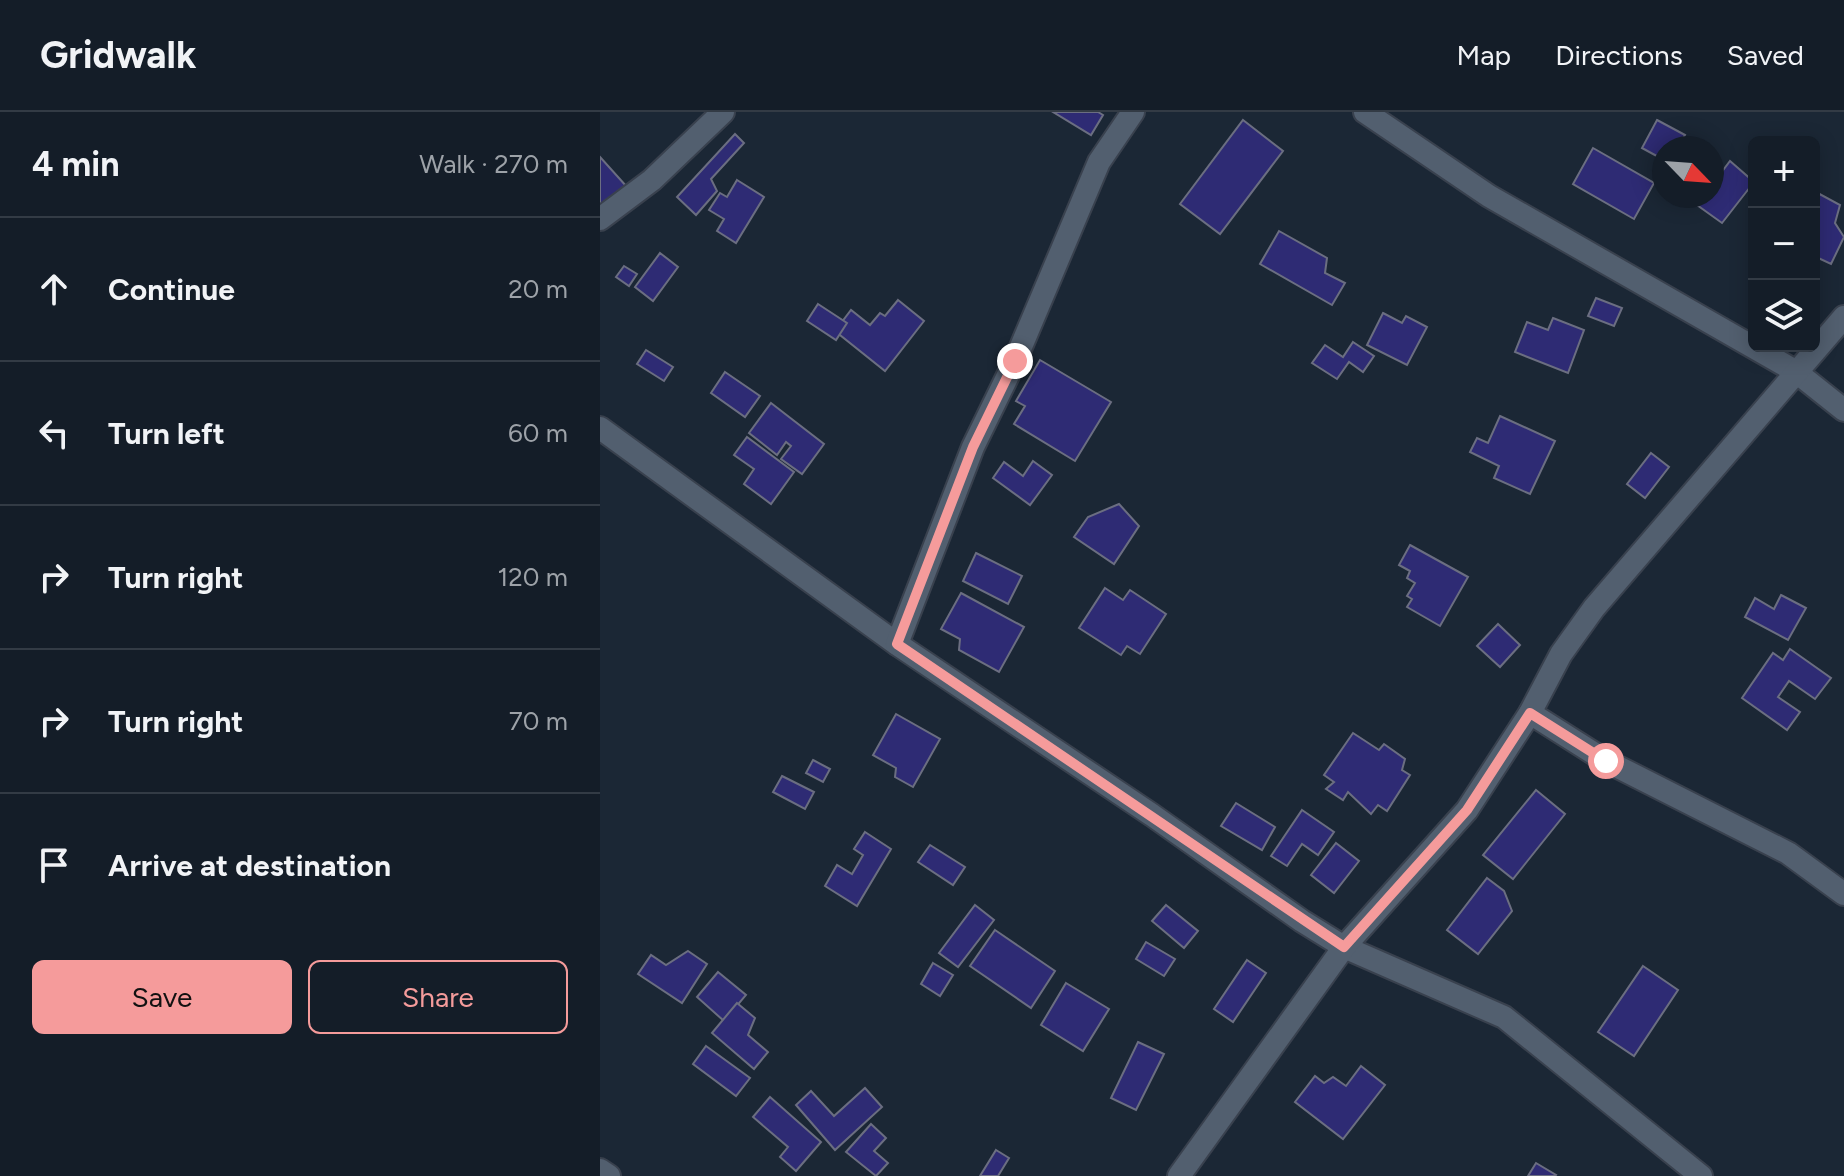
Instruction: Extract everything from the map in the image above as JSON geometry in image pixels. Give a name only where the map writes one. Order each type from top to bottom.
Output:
[{"type":"street","points":[[600,219],[652,180],[723,112]]},
{"type":"street","points":[[897,644],[973,447],[1015,361],[1099,162],[1133,112]]},
{"type":"street","points":[[1365,112],[1489,196],[1795,371],[1844,410]]},
{"type":"street","points":[[1179,1176],[1344,947],[1467,810],[1530,713],[1561,654],[1594,608],[1844,317]]},
{"type":"street","points":[[600,428],[897,644],[1344,947],[1504,1017],[1701,1176]]},
{"type":"street","points":[[1530,713],[1606,761],[1788,853],[1844,894]]},
{"type":"street","points":[[600,1170],[609,1176]]},
{"type":"building","points":[[1053,112],[1098,112],[1103,115],[1091,135]]},
{"type":"building","points":[[1243,120],[1283,151],[1220,234],[1180,204]]},
{"type":"building","points":[[1657,120],[1685,135],[1652,136],[1652,153],[1642,148]]},
{"type":"building","points":[[735,134],[744,143],[711,179],[717,191],[696,215],[677,197]]},
{"type":"building","points":[[1593,148],[1652,182],[1652,187],[1634,219],[1573,184]]},
{"type":"building","points":[[600,157],[627,187],[600,211]]},
{"type":"building","points":[[1730,161],[1748,177],[1748,190],[1722,223],[1701,208],[1724,208],[1724,169]]},
{"type":"building","points":[[737,180],[764,197],[736,243],[717,231],[724,219],[709,210],[720,193],[727,197]]},
{"type":"building","points":[[1820,194],[1840,205],[1835,223],[1844,237],[1831,264],[1820,259]]},
{"type":"building","points":[[1279,231],[1327,258],[1325,273],[1345,283],[1332,305],[1260,264]]},
{"type":"building","points":[[660,253],[678,267],[653,301],[635,287]]},
{"type":"building","points":[[624,266],[637,274],[629,286],[616,277]]},
{"type":"building","points":[[1596,298],[1622,308],[1614,326],[1588,316]]},
{"type":"building","points":[[898,300],[924,321],[885,371],[835,331],[851,310],[870,325],[880,313],[885,316]]},
{"type":"building","points":[[818,304],[847,323],[836,340],[807,321]]},
{"type":"building","points":[[1383,313],[1402,323],[1406,316],[1427,327],[1407,365],[1367,345]]},
{"type":"building","points":[[1553,318],[1584,330],[1568,373],[1515,352],[1527,322],[1548,330]]},
{"type":"building","points":[[1353,342],[1374,356],[1363,372],[1349,362],[1337,379],[1312,363],[1325,345],[1343,357]]},
{"type":"building","points":[[646,350],[673,367],[664,381],[637,364]]},
{"type":"building","points":[[1040,360],[1111,402],[1075,461],[1014,424],[1025,406],[1016,401]]},
{"type":"building","points":[[725,372],[760,396],[745,417],[711,393]]},
{"type":"building","points":[[771,403],[824,444],[802,474],[781,459],[791,446],[786,442],[777,455],[749,433]]},
{"type":"building","points":[[1500,416],[1555,441],[1530,494],[1494,478],[1499,466],[1470,452],[1477,438],[1488,443]]},
{"type":"building","points":[[747,437],[794,472],[771,504],[744,484],[754,469],[734,455]]},
{"type":"building","points":[[1651,453],[1669,467],[1645,498],[1627,484]]},
{"type":"building","points":[[1033,461],[1052,475],[1030,505],[993,478],[1004,462],[1023,476]]},
{"type":"building","points":[[1119,504],[1139,526],[1114,564],[1074,537],[1088,517]]},
{"type":"building","points":[[1410,545],[1468,577],[1440,626],[1407,607],[1412,599],[1407,596],[1415,583],[1407,578],[1410,571],[1399,565]]},
{"type":"building","points":[[976,553],[1022,576],[1008,604],[963,581]]},
{"type":"building","points":[[1105,588],[1123,600],[1130,590],[1166,614],[1140,654],[1127,646],[1121,655],[1079,628]]},
{"type":"building","points":[[961,593],[1024,627],[999,672],[959,650],[960,639],[941,629]]},
{"type":"building","points":[[1781,595],[1806,608],[1788,640],[1745,617],[1755,598],[1774,609]]},
{"type":"building","points":[[1498,624],[1520,645],[1500,667],[1477,646]]},
{"type":"building","points":[[1790,649],[1831,678],[1815,699],[1789,681],[1778,697],[1800,712],[1787,730],[1742,698],[1773,653],[1783,660]]},
{"type":"building","points":[[896,714],[940,739],[913,787],[895,777],[896,768],[873,755]]},
{"type":"building","points":[[1353,733],[1379,750],[1384,744],[1405,759],[1402,770],[1410,775],[1387,811],[1378,805],[1371,814],[1348,792],[1343,800],[1326,789],[1334,782],[1324,775]]},
{"type":"building","points":[[813,760],[830,769],[823,782],[806,773]]},
{"type":"building","points":[[782,776],[814,792],[805,809],[773,792]]},
{"type":"building","points":[[1536,790],[1565,814],[1513,879],[1483,855]]},
{"type":"building","points":[[1236,803],[1275,827],[1262,850],[1221,826]]},
{"type":"building","points":[[1302,810],[1334,832],[1318,855],[1302,844],[1287,866],[1271,856]]},
{"type":"building","points":[[865,832],[891,849],[857,906],[825,886],[837,865],[852,874],[863,855],[854,849]]},
{"type":"building","points":[[1336,843],[1359,861],[1334,893],[1311,875]]},
{"type":"building","points":[[930,845],[965,867],[953,885],[918,862]]},
{"type":"building","points":[[1487,878],[1504,891],[1512,911],[1478,954],[1447,930]]},
{"type":"building","points":[[975,905],[994,920],[958,967],[939,953]]},
{"type":"building","points":[[1166,905],[1198,931],[1184,948],[1152,921]]},
{"type":"building","points":[[995,930],[1055,971],[1031,1008],[970,966]]},
{"type":"building","points":[[1146,942],[1175,959],[1164,976],[1136,959]]},
{"type":"building","points":[[688,951],[707,964],[682,1003],[638,974],[651,955],[666,965]]},
{"type":"building","points":[[1247,960],[1266,973],[1233,1022],[1214,1009]]},
{"type":"building","points":[[933,963],[953,975],[940,996],[921,984]]},
{"type":"building","points":[[1643,966],[1678,990],[1634,1056],[1598,1032]]},
{"type":"building","points":[[718,972],[746,995],[724,1021],[697,997]]},
{"type":"building","points":[[1066,983],[1109,1009],[1083,1051],[1041,1025]]},
{"type":"building","points":[[737,1003],[755,1018],[748,1035],[768,1052],[754,1069],[712,1033]]},
{"type":"building","points":[[1138,1042],[1164,1054],[1136,1110],[1111,1098]]},
{"type":"building","points":[[706,1046],[750,1078],[736,1096],[693,1064]]},
{"type":"building","points":[[1361,1066],[1385,1085],[1343,1139],[1295,1102],[1315,1076],[1324,1083],[1333,1077],[1346,1086]]},
{"type":"building","points":[[865,1088],[882,1107],[835,1150],[796,1105],[811,1091],[834,1116]]},
{"type":"building","points":[[770,1097],[821,1142],[796,1171],[780,1157],[788,1147],[753,1117]]},
{"type":"building","points":[[871,1124],[886,1138],[874,1151],[888,1163],[876,1176],[846,1152]]},
{"type":"building","points":[[996,1150],[1009,1158],[998,1176],[980,1176]]},
{"type":"building","points":[[1536,1163],[1556,1175],[1528,1176]]},
{"type":"route","points":[[1015,361],[973,447],[897,644],[1152,815],[1302,921],[1344,947],[1467,810],[1530,713],[1606,761]]}]
